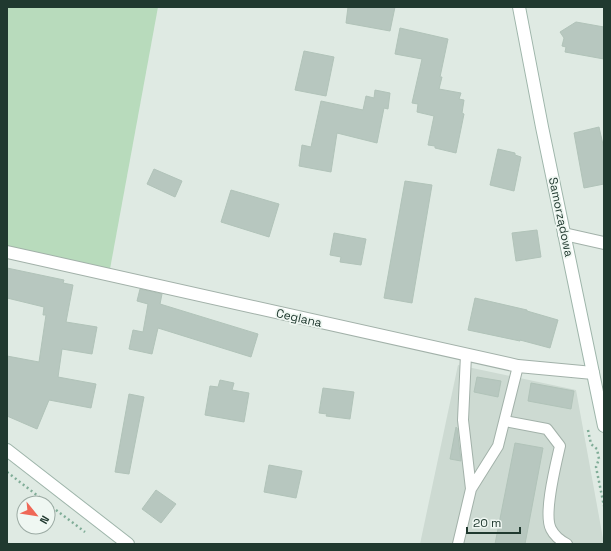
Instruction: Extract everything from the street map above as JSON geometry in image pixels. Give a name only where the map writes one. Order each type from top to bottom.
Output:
[{"type":"street","name":"Samorządowa","points":[[519,7],[542,127],[604,426]]},
{"type":"street","points":[[564,234],[604,243]]},
{"type":"street","name":"Ceglana","points":[[7,252],[518,366],[593,373]]},
{"type":"street","points":[[7,450],[128,544]]},
{"type":"lane","points":[[466,355],[463,420],[471,489]]},
{"type":"lane","points":[[458,544],[471,489],[498,446],[518,366]]},
{"type":"lane","points":[[505,421],[547,429],[560,446],[548,513],[551,529],[561,541],[567,544]]},
{"type":"path","points":[[7,472],[37,495]]},
{"type":"path","points":[[56,509],[89,535]]},
{"type":"shaded area","points":[[458,365],[576,390],[604,544],[420,544]]},
{"type":"green space","points":[[7,7],[158,7],[110,269],[7,246]]},
{"type":"building","points":[[348,7],[395,7],[390,31],[346,23]]},
{"type":"building","points":[[576,22],[604,27],[604,59],[565,52],[566,47],[562,46],[564,38],[560,32]]},
{"type":"building","points":[[400,28],[448,39],[439,89],[461,93],[459,99],[464,100],[462,113],[464,114],[456,153],[428,145],[434,116],[417,112],[418,104],[412,103],[422,59],[395,54]]},
{"type":"building","points":[[304,51],[334,57],[326,96],[295,90]]},
{"type":"building","points":[[375,90],[390,93],[388,109],[384,108],[377,143],[337,133],[331,172],[299,166],[302,145],[311,147],[321,101],[363,110],[366,96],[374,98]]},
{"type":"building","points":[[599,127],[604,149],[604,184],[584,188],[574,133]]},
{"type":"building","points":[[498,149],[515,153],[515,155],[521,157],[514,191],[490,185]]},
{"type":"building","points":[[154,169],[182,181],[175,197],[147,184]]},
{"type":"building","points":[[405,181],[432,185],[412,303],[384,298]]},
{"type":"building","points":[[231,190],[279,204],[269,237],[221,222]]},
{"type":"building","points":[[537,230],[541,257],[516,261],[512,233]]},
{"type":"building","points":[[334,233],[366,239],[361,265],[340,262],[341,257],[330,255]]},
{"type":"building","points":[[7,268],[64,280],[63,283],[73,285],[66,322],[97,327],[92,354],[62,349],[58,377],[96,384],[91,408],[49,400],[37,429],[7,416],[7,356],[39,362],[46,315],[43,315],[44,307],[7,298]]},
{"type":"building","points":[[140,289],[162,294],[160,304],[258,334],[251,357],[158,328],[152,354],[129,349],[133,330],[143,332],[148,304],[137,301]]},
{"type":"building","points":[[475,298],[527,310],[558,320],[550,348],[520,340],[468,330]]},
{"type":"building","points":[[477,377],[501,381],[498,397],[474,392]]},
{"type":"building","points":[[220,380],[234,383],[232,390],[249,393],[244,422],[205,415],[210,386],[218,387]]},
{"type":"building","points":[[531,383],[574,391],[571,409],[528,401]]},
{"type":"building","points":[[323,388],[354,392],[350,419],[326,416],[327,414],[319,413]]},
{"type":"building","points":[[129,394],[144,397],[129,474],[115,472]]},
{"type":"building","points":[[456,427],[457,428],[461,461],[450,459]]},
{"type":"building","points":[[515,443],[543,448],[525,544],[495,544]]},
{"type":"building","points":[[269,465],[302,471],[296,498],[264,492]]},
{"type":"building","points":[[156,490],[176,504],[161,523],[142,509]]}]
